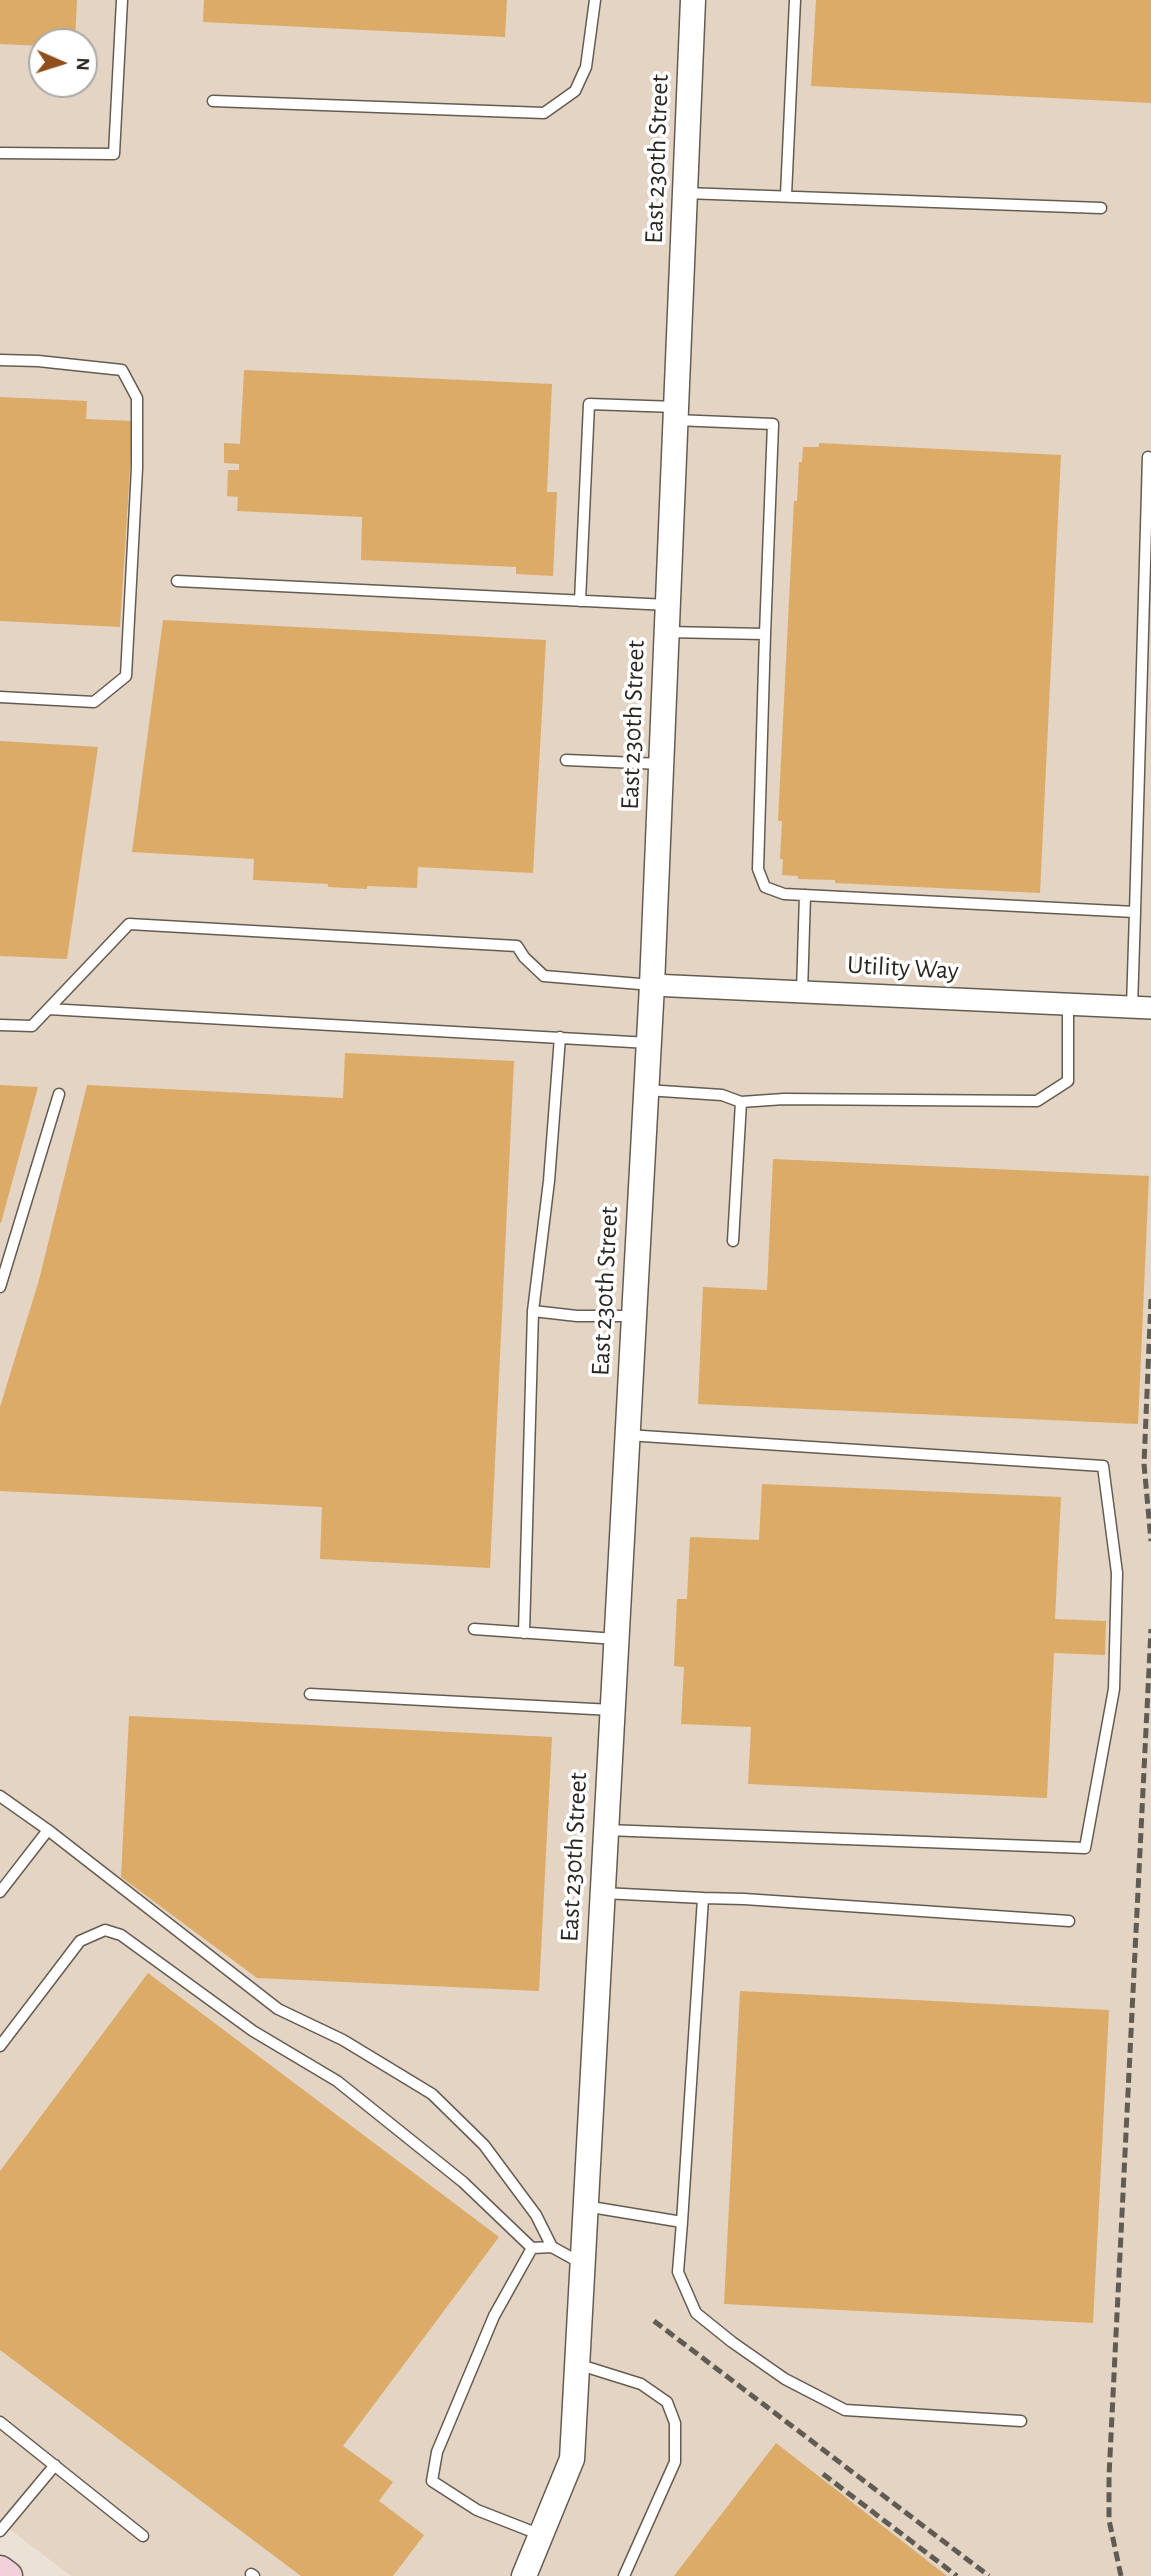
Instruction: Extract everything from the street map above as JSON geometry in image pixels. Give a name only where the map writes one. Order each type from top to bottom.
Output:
[{"type":"main road","points":[[0,2570],[8,2576]]},
{"type":"street","name":"East 230th Street","points":[[524,2576],[572,2459],[652,985],[693,0]]},
{"type":"street","name":"Utility Way","points":[[652,985],[1141,1008]]},
{"type":"lane","points":[[0,153],[114,154],[122,0]]},
{"type":"lane","points":[[213,101],[544,113],[575,91],[586,66],[595,0]]},
{"type":"lane","points":[[786,195],[795,0]]},
{"type":"lane","points":[[685,193],[1101,208]]},
{"type":"lane","points":[[0,359],[122,370],[137,398],[137,468],[126,676],[94,702],[0,697]]},
{"type":"lane","points":[[580,601],[589,404],[773,424],[758,869],[765,887],[784,894],[1135,912]]},
{"type":"lane","points":[[1141,1008],[1135,912],[1148,457]]},
{"type":"lane","points":[[177,581],[668,606]]},
{"type":"lane","points":[[667,632],[765,634]]},
{"type":"lane","points":[[566,760],[661,764]]},
{"type":"lane","points":[[802,992],[805,895]]},
{"type":"lane","points":[[0,1026],[32,1026],[129,924],[517,946],[524,957],[544,976],[652,985]]},
{"type":"lane","points":[[646,1090],[722,1095],[741,1102],[784,1099],[1037,1101],[1068,1081],[1068,1004]]},
{"type":"lane","points":[[48,1009],[649,1043]]},
{"type":"lane","points":[[524,1633],[533,1311],[550,1181],[561,1037]]},
{"type":"lane","points":[[0,1287],[59,1094]]},
{"type":"lane","points":[[733,1241],[741,1102]]},
{"type":"lane","points":[[533,1311],[577,1316],[634,1316]]},
{"type":"lane","points":[[606,1830],[1085,1848],[1114,1689],[1117,1573],[1103,1466],[627,1435]]},
{"type":"lane","points":[[474,1629],[616,1639]]},
{"type":"lane","points":[[310,1694],[612,1710]]},
{"type":"lane","points":[[0,1796],[48,1830],[278,2009],[343,2040],[432,2094],[484,2145],[536,2215],[552,2247]]},
{"type":"lane","points":[[0,1892],[48,1830]]},
{"type":"lane","points":[[602,1893],[744,1899],[1069,1921]]},
{"type":"lane","points":[[703,1898],[678,2272],[696,2313],[785,2379],[845,2410],[1021,2421]]},
{"type":"lane","points":[[0,2046],[79,1941],[104,1930],[121,1935],[253,2031],[337,2081],[463,2182],[532,2248],[552,2247],[582,2264]]},
{"type":"lane","points":[[585,2206],[682,2222]]},
{"type":"lane","points":[[532,2248],[494,2316],[437,2452],[432,2481],[477,2510],[541,2535]]},
{"type":"lane","points":[[577,2364],[641,2384],[667,2402],[675,2423],[675,2462],[624,2576]]},
{"type":"lane","points":[[0,2422],[144,2536]]},
{"type":"lane","points":[[0,2531],[55,2465]]},
{"type":"shaded area","points":[[0,0],[1151,0],[1151,2576],[71,2576],[0,2522]]},
{"type":"building","points":[[0,0],[77,0],[76,28],[28,28],[28,45],[0,44]]},
{"type":"building","points":[[204,0],[507,0],[505,37],[203,22]]},
{"type":"building","points":[[816,0],[1151,0],[1151,103],[811,86]]},
{"type":"building","points":[[244,370],[552,384],[547,492],[557,492],[553,576],[516,574],[516,567],[361,560],[362,517],[237,511],[238,497],[227,496],[228,470],[239,470],[239,464],[224,463],[224,443],[240,444]]},
{"type":"building","points":[[0,397],[87,401],[86,419],[133,421],[120,627],[0,621]]},
{"type":"building","points":[[819,443],[1061,455],[1040,893],[835,883],[835,880],[798,879],[798,876],[782,875],[782,821],[778,821],[794,501],[797,501],[799,462],[802,462],[803,447],[819,447]]},
{"type":"building","points":[[163,620],[546,640],[533,873],[418,867],[417,888],[328,887],[328,884],[253,880],[254,859],[132,852]]},
{"type":"building","points":[[0,741],[98,747],[67,959],[0,956]]},
{"type":"building","points":[[345,1053],[514,1061],[490,1568],[320,1559],[322,1507],[0,1491],[0,1407],[39,1280],[87,1085],[343,1098]]},
{"type":"building","points":[[0,1085],[38,1087],[1,1223],[0,1223]]},
{"type":"building","points":[[773,1159],[1149,1176],[1138,1424],[698,1404],[703,1287],[767,1290]]},
{"type":"building","points":[[762,1484],[1061,1497],[1055,1619],[1106,1621],[1105,1655],[1054,1653],[1047,1798],[748,1784],[751,1727],[681,1724],[684,1667],[674,1666],[677,1599],[687,1599],[690,1537],[759,1540]]},
{"type":"building","points":[[129,1716],[552,1737],[539,1991],[257,1978],[121,1877]]},
{"type":"building","points":[[148,1973],[499,2237],[343,2446],[393,2482],[379,2501],[424,2535],[393,2576],[301,2576],[0,2350],[0,2171]]},
{"type":"building","points":[[740,1991],[1109,2010],[1093,2323],[724,2304]]},
{"type":"building","points":[[776,2443],[947,2576],[674,2576]]},
{"type":"railway","points":[[1151,1299],[1144,1464],[1151,1541]]},
{"type":"railway","points":[[1121,2576],[1109,2520],[1109,2476],[1151,1629]]},
{"type":"railway","points":[[654,2321],[989,2576]]},
{"type":"railway","points":[[823,2474],[957,2576]]}]
